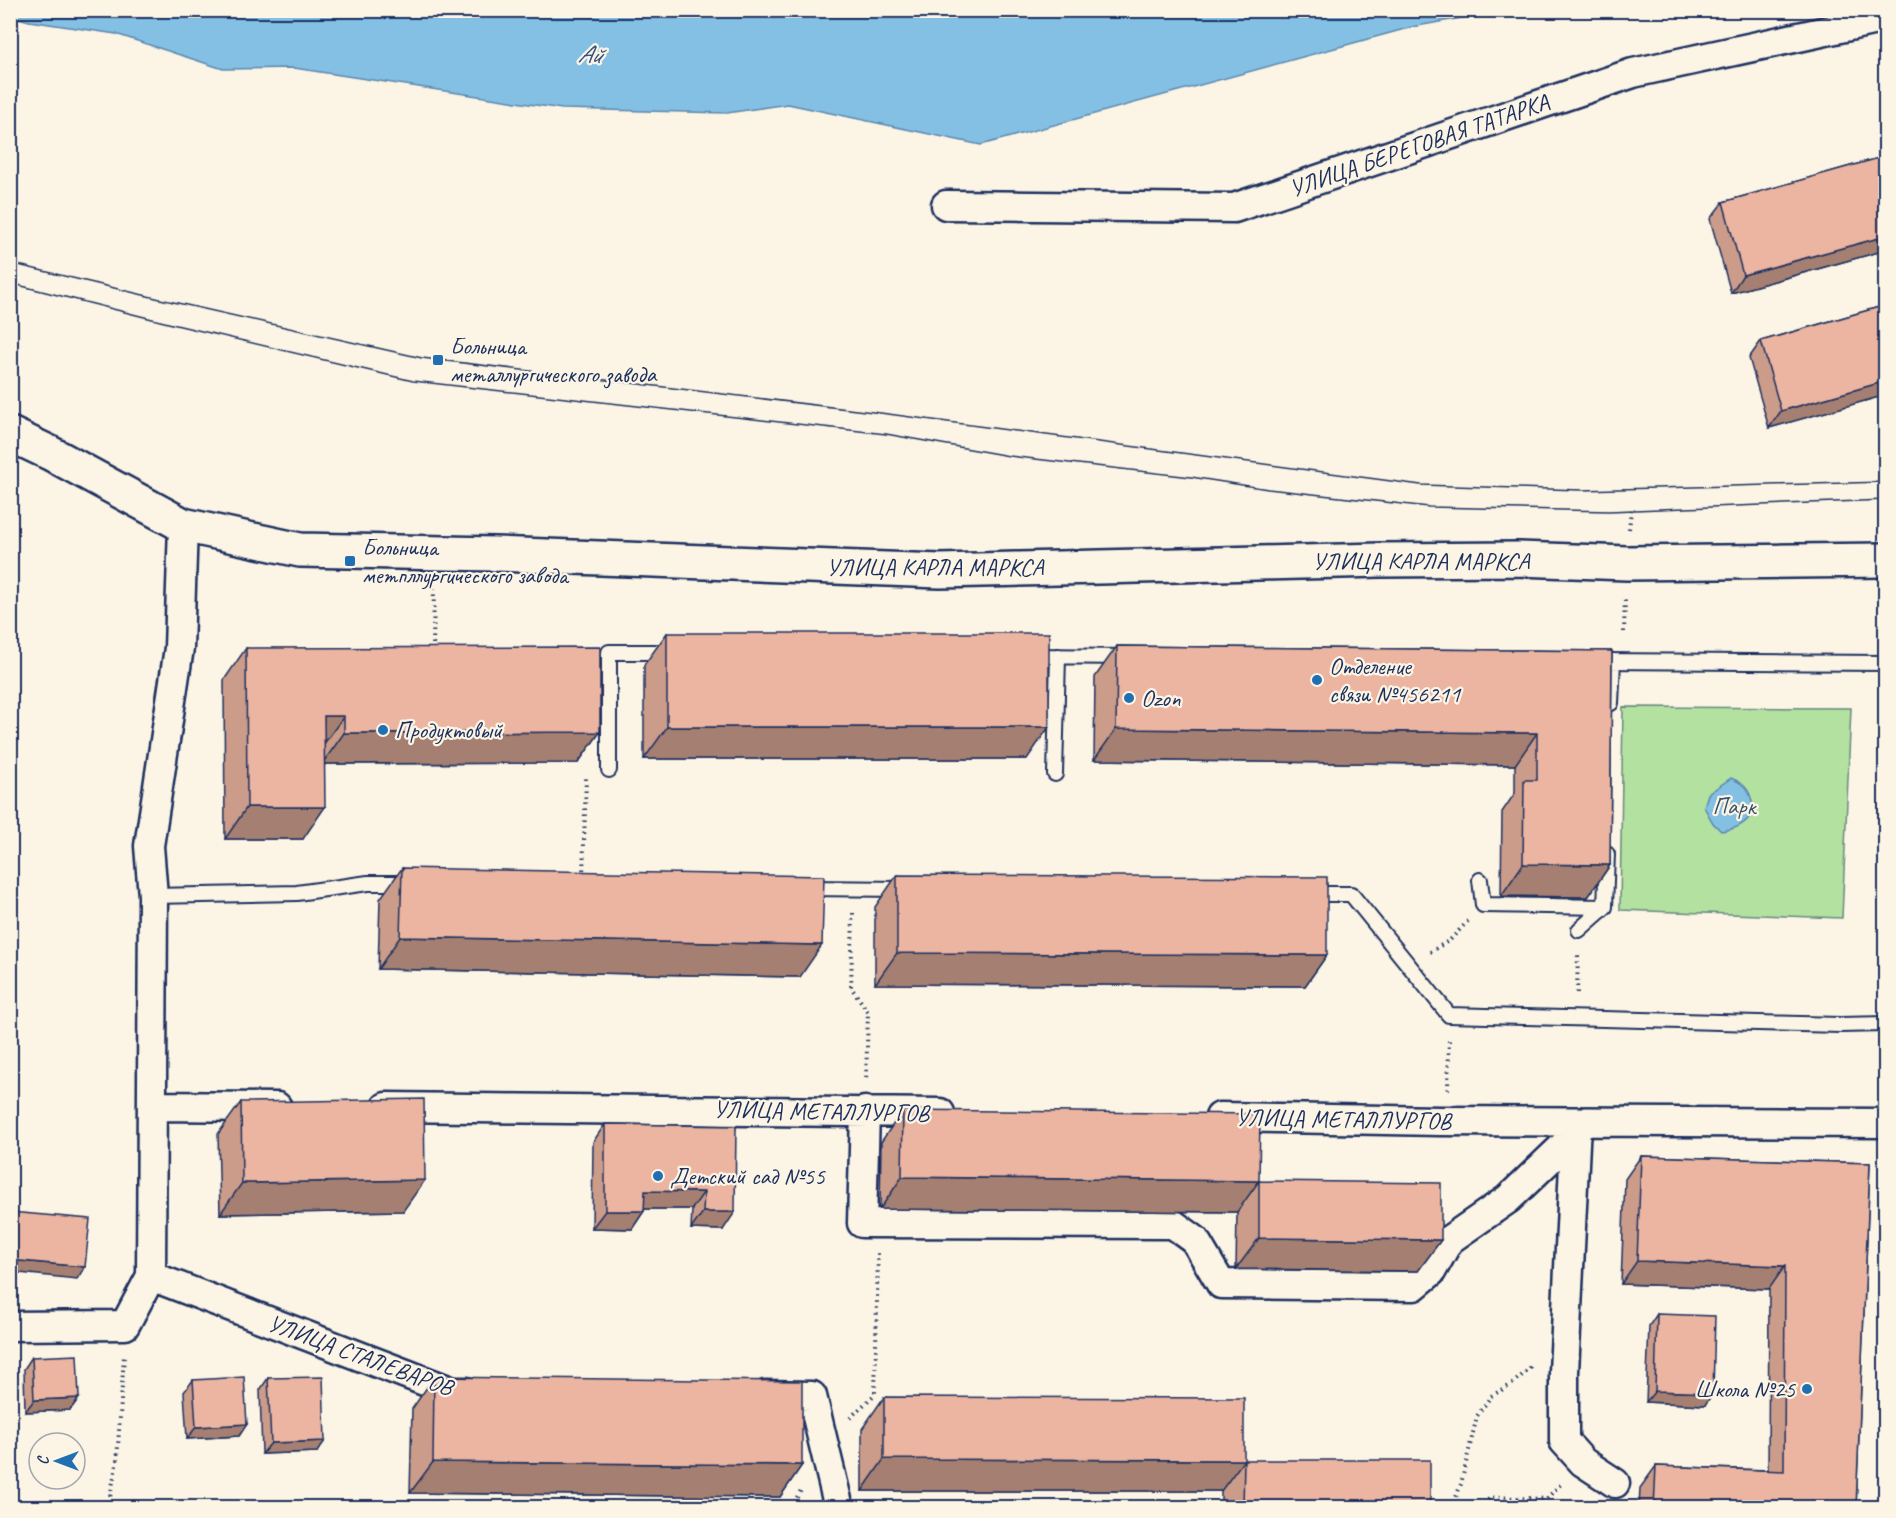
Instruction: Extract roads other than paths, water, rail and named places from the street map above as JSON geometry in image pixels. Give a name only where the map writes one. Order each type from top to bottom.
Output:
[{"type":"main road","name":"УЛИЦА КАРЛА МАРКСА","points":[[10,434],[50,453],[183,525],[300,550],[435,552],[940,571],[1382,560],[1519,559],[1627,563],[1886,560]]},
{"type":"street","name":"УЛИЦА БЕРЕГОВАЯ ТАТАРКА","points":[[946,205],[1233,207],[1633,73],[1886,18]]},
{"type":"street","points":[[10,1326],[125,1325],[151,1276],[153,896],[149,846],[179,648],[183,525]]},
{"type":"street","points":[[153,1107],[306,1107]]},
{"type":"street","name":"УЛИЦА МЕТАЛЛУРГОВ","points":[[364,1107],[966,1113]]},
{"type":"street","points":[[865,1112],[862,1222],[1173,1224],[1195,1240],[1221,1284],[1414,1286],[1431,1272],[1449,1240],[1508,1199],[1576,1128]]},
{"type":"street","name":"УЛИЦА МЕТАЛЛУРГОВ","points":[[1191,1117],[1447,1121],[1576,1128],[1886,1123]]},
{"type":"street","points":[[1576,1128],[1564,1372],[1564,1441],[1583,1462],[1615,1483]]},
{"type":"street","name":"УЛИЦА СТАЛЕВАРОВ","points":[[151,1276],[453,1392],[489,1393]]},
{"type":"street","points":[[740,1395],[812,1396],[839,1508]]},
{"type":"lane","points":[[609,770],[609,652],[680,652]]},
{"type":"lane","points":[[1023,656],[1141,657]]},
{"type":"lane","points":[[1055,774],[1058,656]]},
{"type":"lane","points":[[1577,661],[1886,663]]},
{"type":"lane","points":[[1611,720],[1613,661]]},
{"type":"lane","points":[[1579,930],[1605,907],[1607,837]]},
{"type":"lane","points":[[1480,880],[1483,905],[1605,907]]},
{"type":"lane","points":[[153,896],[297,893],[368,883],[416,883]]},
{"type":"lane","points":[[786,888],[923,889]]},
{"type":"lane","points":[[1294,893],[1352,894],[1449,1015],[1840,1025],[1886,1024]]},
{"type":"water","name":"Ай","points":[[10,11],[1500,11],[1412,27],[981,145],[788,104],[727,113],[562,109],[294,68],[223,69],[116,34],[29,21],[11,16]]},
{"type":"water","points":[[1731,778],[1748,790],[1754,811],[1740,825],[1721,831],[1713,823],[1704,807],[1708,794]]},
{"type":"tram line","points":[[10,263],[422,358],[873,412],[1421,485],[1581,490],[1886,482]]},
{"type":"tram line","points":[[10,283],[413,381],[886,434],[1009,456],[1191,477],[1268,489],[1429,507],[1609,511],[1886,500]]},
{"type":"place","name":"Больница металлургического завода","points":[[438,360]]},
{"type":"place","name":"Больница метпллургического завода","points":[[350,561]]},
{"type":"place","name":"Отделение связи №456211","points":[[1317,680]]},
{"type":"place","name":"Ozon","points":[[1129,698]]},
{"type":"place","name":"Продуктовый","points":[[383,730]]},
{"type":"place","name":"Детский сад №55","points":[[658,1176]]},
{"type":"place","name":"Школа №25","points":[[1807,1389]]},
{"type":"park label","name":"Парк","points":[[1734,806]]}]
